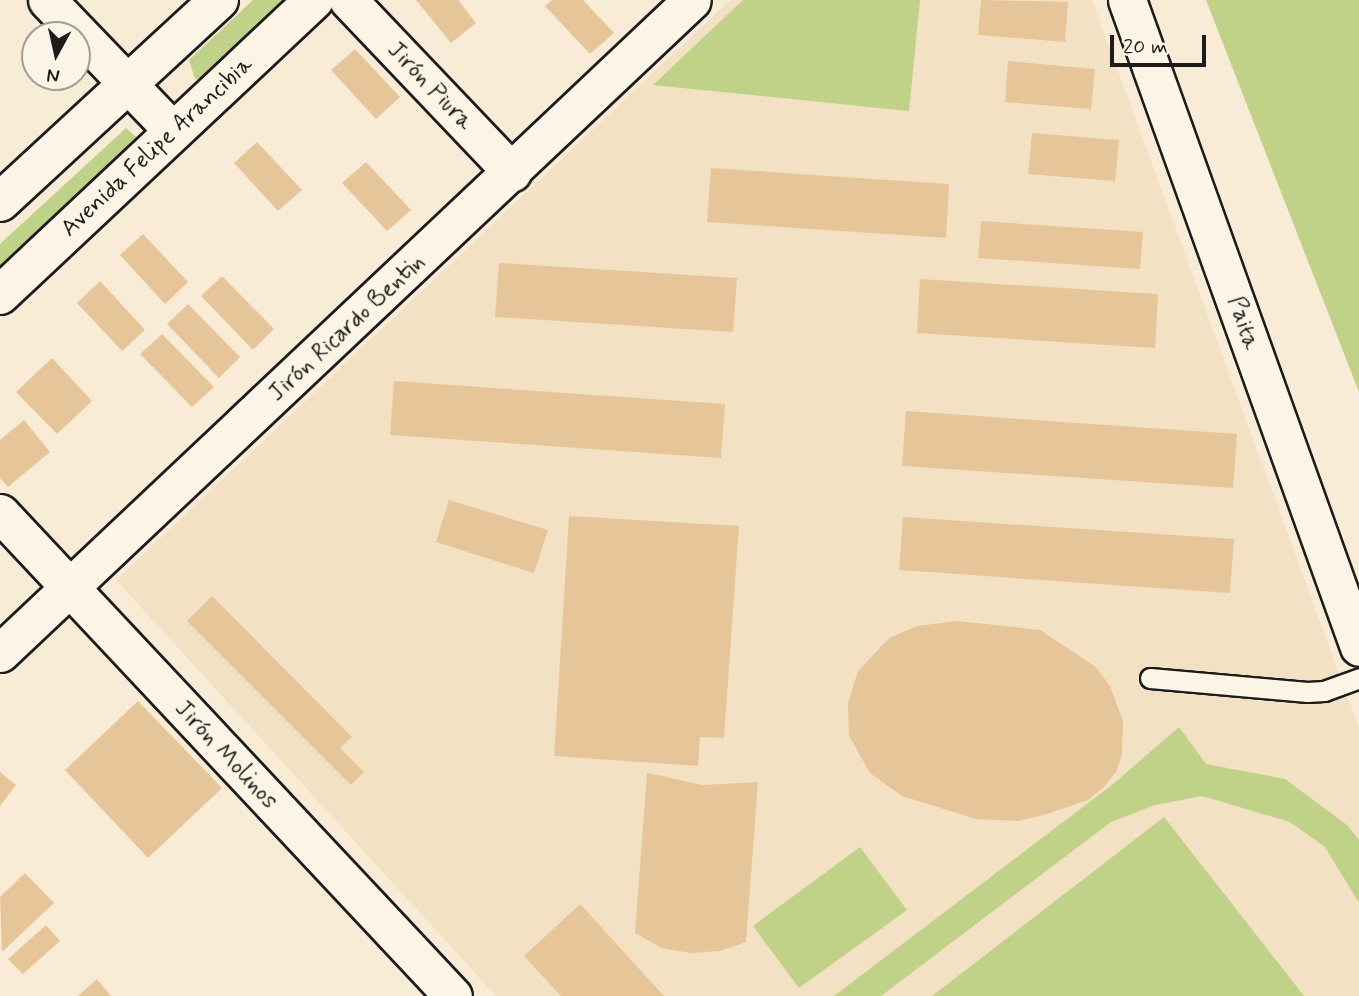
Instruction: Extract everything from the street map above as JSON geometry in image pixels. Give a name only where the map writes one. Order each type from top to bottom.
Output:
[{"type":"main road","points":[[0,202],[219,0]]},
{"type":"main road","name":"Avenida Felipe Arancibia","points":[[0,295],[314,0]]},
{"type":"street","points":[[47,0],[172,131]]},
{"type":"street","name":"Jirón Piura","points":[[348,0],[512,172]]},
{"type":"street","name":"Jirón Ricardo Bentin","points":[[0,653],[692,0]]},
{"type":"street","name":"Paita","points":[[1127,0],[1359,647]]},
{"type":"street","name":"Jirón Molinos","points":[[0,513],[453,996]]},
{"type":"lane","points":[[1150,678],[1307,692],[1324,691],[1359,678]]},
{"type":"shaded area","points":[[730,0],[1092,0],[1359,728],[1359,996],[496,996],[116,580]]},
{"type":"green space","points":[[253,0],[291,0],[206,81],[195,79],[189,60]]},
{"type":"green space","points":[[743,0],[920,0],[909,111],[653,85]]},
{"type":"green space","points":[[1206,0],[1359,0],[1359,392]]},
{"type":"green space","points":[[126,128],[140,140],[0,273],[0,244]]},
{"type":"green space","points":[[1179,727],[1206,764],[1285,779],[1347,825],[1359,840],[1359,903],[1325,847],[1290,822],[1202,796],[1155,805],[1111,822],[881,996],[834,996],[1112,785]]},
{"type":"green space","points":[[1164,817],[1304,996],[932,996]]},
{"type":"green space","points":[[860,847],[907,910],[799,988],[753,926]]},
{"type":"building","points":[[416,0],[458,0],[476,23],[451,43]]},
{"type":"building","points":[[552,0],[583,0],[614,33],[590,54],[545,6]]},
{"type":"building","points":[[981,0],[1068,2],[1065,42],[978,35]]},
{"type":"building","points":[[355,49],[400,97],[376,119],[331,70]]},
{"type":"building","points":[[1008,61],[1095,69],[1091,109],[1005,102]]},
{"type":"building","points":[[1032,133],[1119,140],[1115,181],[1028,174]]},
{"type":"building","points":[[257,142],[302,190],[278,211],[234,163]]},
{"type":"building","points":[[366,162],[411,210],[387,231],[342,183]]},
{"type":"building","points":[[711,168],[949,184],[946,238],[707,222]]},
{"type":"building","points":[[981,221],[1143,232],[1140,269],[978,258]]},
{"type":"building","points":[[143,234],[188,282],[165,304],[120,255]]},
{"type":"building","points":[[499,263],[737,278],[733,332],[495,317]]},
{"type":"building","points":[[222,276],[274,329],[253,350],[201,296]]},
{"type":"building","points":[[920,279],[1158,294],[1155,348],[917,333]]},
{"type":"building","points":[[100,281],[145,330],[122,351],[77,303]]},
{"type":"building","points":[[188,304],[240,357],[219,378],[167,324]]},
{"type":"building","points":[[162,334],[214,387],[192,407],[140,354]]},
{"type":"building","points":[[52,358],[92,401],[57,434],[16,392]]},
{"type":"building","points":[[394,381],[725,404],[721,458],[390,435]]},
{"type":"building","points":[[906,411],[1237,434],[1233,488],[902,466]]},
{"type":"building","points":[[24,420],[50,452],[8,487],[0,478],[0,440]]},
{"type":"building","points":[[449,500],[548,530],[534,573],[436,542]]},
{"type":"building","points":[[569,516],[739,526],[724,738],[700,737],[698,766],[554,756]]},
{"type":"building","points":[[903,517],[1234,539],[1230,593],[899,570]]},
{"type":"building","points":[[212,596],[352,737],[340,748],[364,772],[351,785],[187,621]]},
{"type":"building","points":[[958,621],[1040,630],[1096,667],[1110,686],[1123,721],[1122,754],[1116,772],[1104,787],[1088,800],[1018,821],[976,819],[902,796],[870,773],[849,736],[848,703],[858,671],[889,638],[917,626]]},
{"type":"building","points":[[138,701],[222,788],[148,858],[65,770]]},
{"type":"building","points":[[0,772],[16,785],[0,806]]},
{"type":"building","points":[[647,773],[703,785],[758,782],[746,942],[720,951],[690,953],[662,948],[635,933]]},
{"type":"building","points":[[25,873],[54,903],[2,952],[0,897]]},
{"type":"building","points":[[580,904],[664,996],[561,996],[524,956]]},
{"type":"building","points":[[46,925],[60,941],[23,974],[8,959]]},
{"type":"building","points":[[97,979],[111,996],[78,996]]}]
